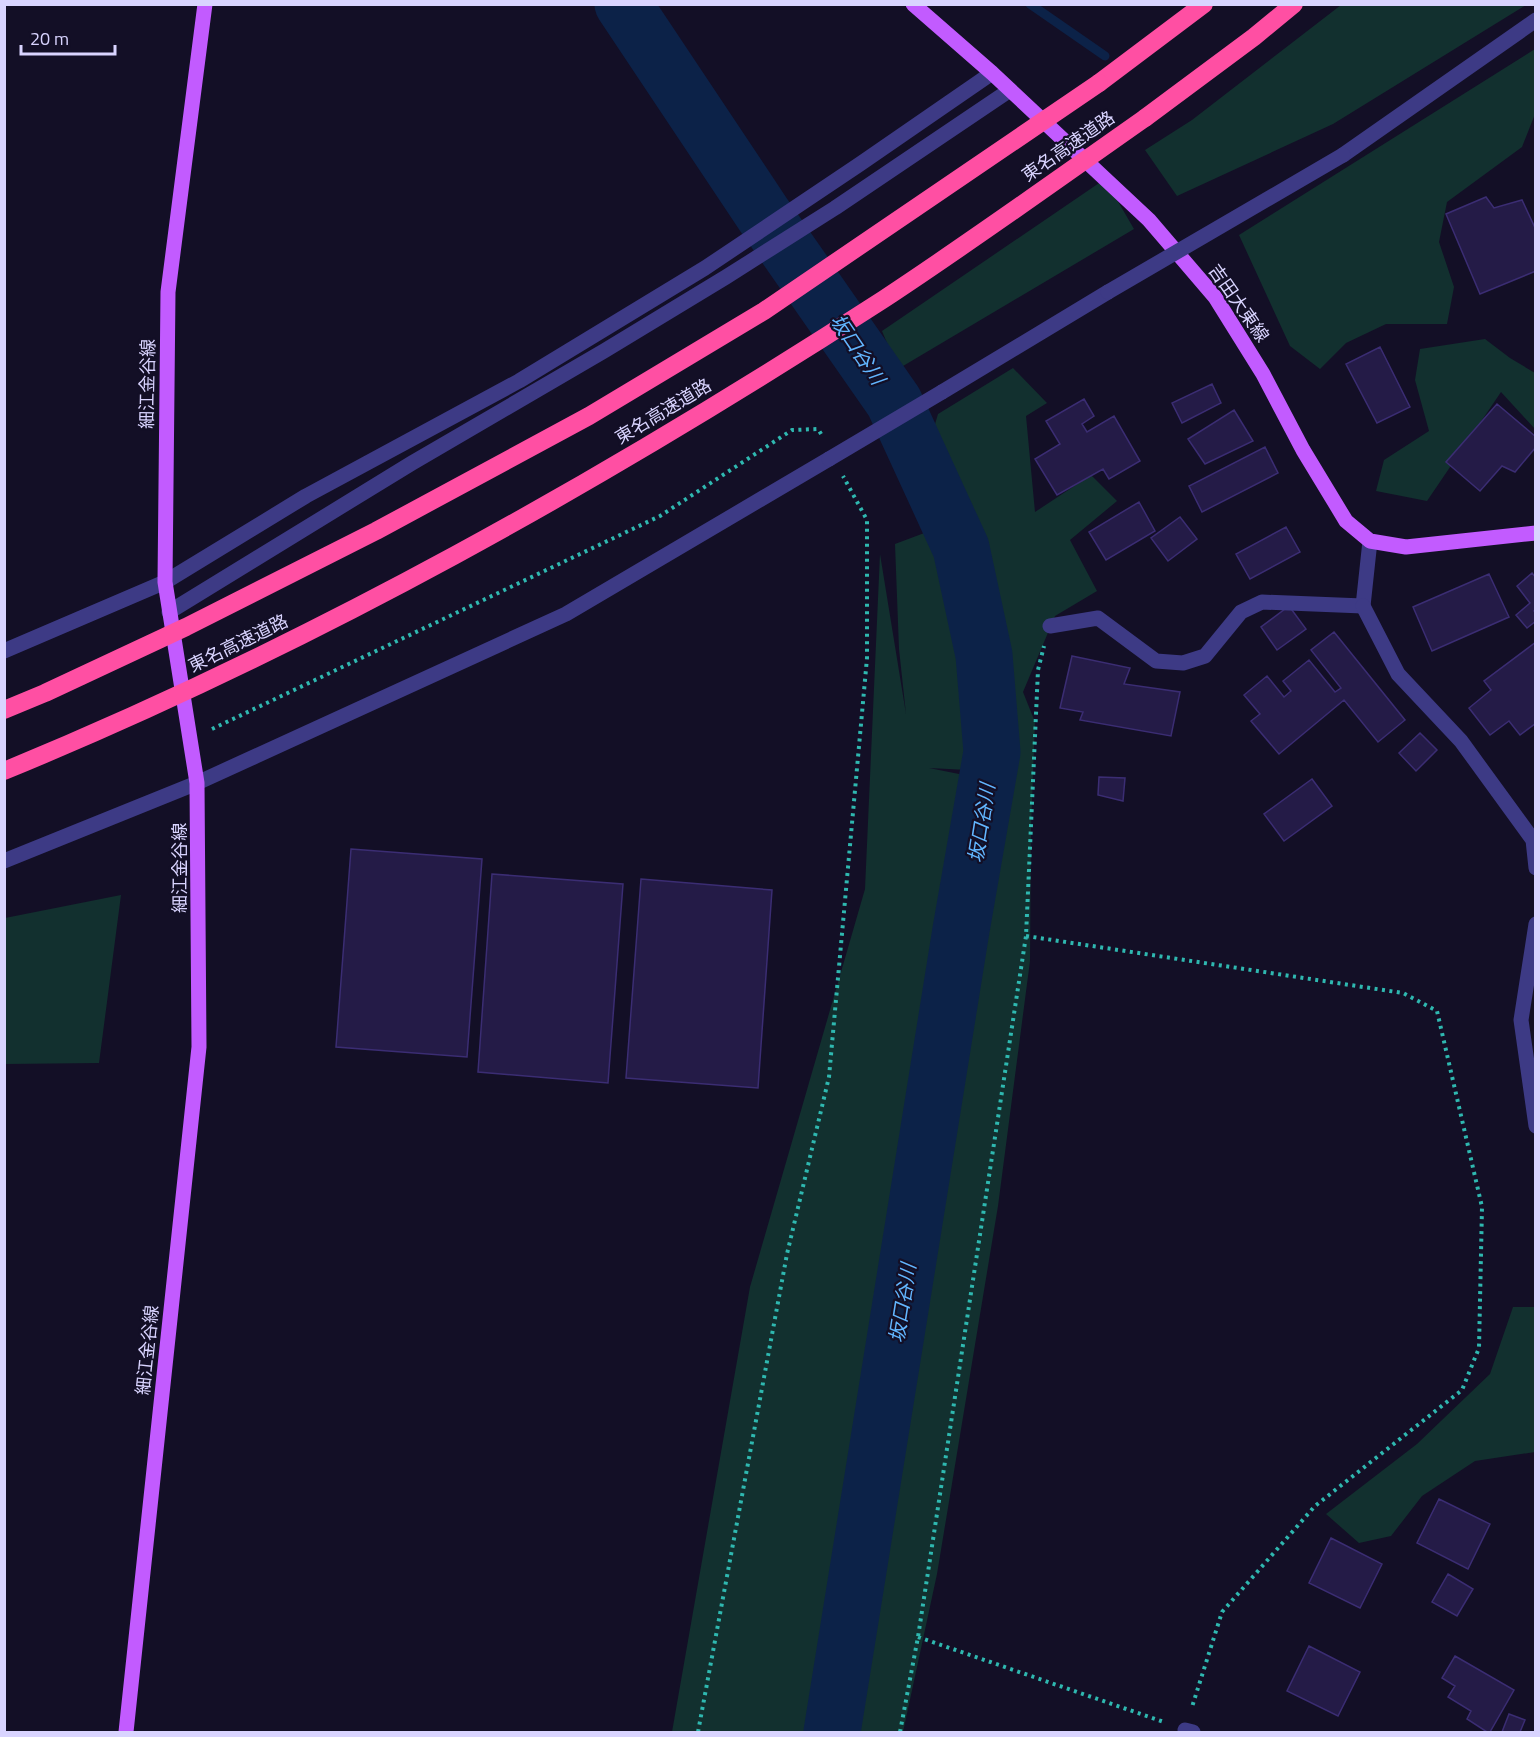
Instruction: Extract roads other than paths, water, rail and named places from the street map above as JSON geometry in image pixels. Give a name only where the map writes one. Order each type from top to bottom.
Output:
[{"type":"highway","name":"東名高速道路","points":[[4,710],[186,627],[376,531],[589,416],[764,311],[1099,83],[1204,4]]},
{"type":"highway","name":"東名高速道路","points":[[4,771],[56,750],[247,663],[372,601],[533,513],[724,400],[886,297],[1145,118],[1254,37],[1294,4]]},
{"type":"main road","name":"細江金谷線","points":[[126,1732],[199,1047],[197,783],[165,582],[168,292],[205,4]]},
{"type":"main road","name":"吉田大東線","points":[[913,4],[992,73],[1149,220],[1215,297],[1263,374],[1303,450],[1346,521],[1370,541]]},
{"type":"main road","points":[[1370,541],[1406,547],[1536,532]]},
{"type":"street","points":[[4,861],[197,783],[566,614],[1342,155],[1536,21]]},
{"type":"street","points":[[4,651],[165,582],[306,496],[519,381],[705,268],[992,73]]},
{"type":"street","points":[[169,612],[412,463],[726,277],[835,208],[1010,90]]},
{"type":"street","points":[[1370,541],[1363,606],[1398,674],[1461,741],[1533,840],[1536,868]]},
{"type":"street","points":[[1050,626],[1098,618],[1156,661],[1183,663],[1205,656],[1241,612],[1262,602],[1363,606]]},
{"type":"street","points":[[1536,924],[1521,1020],[1536,1126]]},
{"type":"waterway","name":"坂口谷川","points":[[623,4],[763,214],[894,402],[961,548],[984,655],[992,752],[961,930],[832,1732]]},
{"type":"waterway","points":[[1030,4],[1105,56]]}]
